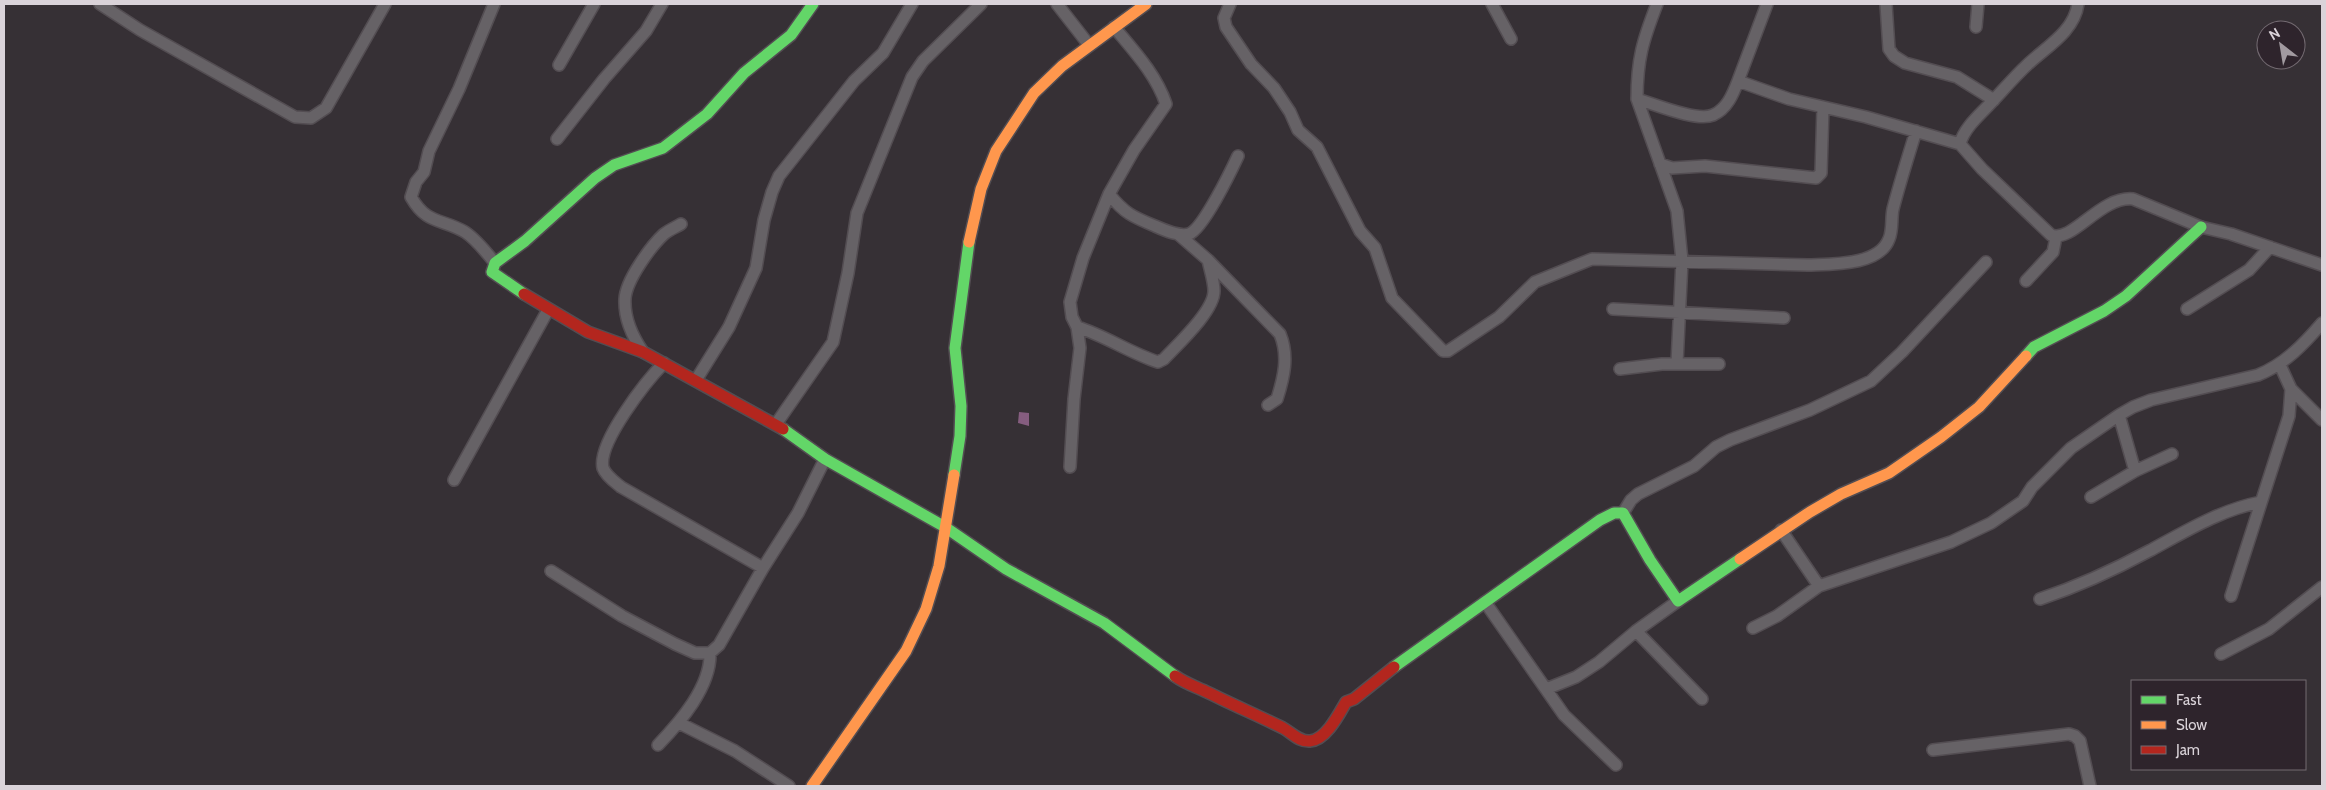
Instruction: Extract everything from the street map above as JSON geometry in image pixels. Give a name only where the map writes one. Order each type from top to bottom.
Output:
[{"type":"street","points":[[100,4],[140,30],[295,117],[311,118],[326,108],[336,94],[385,4]]},
{"type":"street","points":[[494,4],[459,89],[429,152],[424,172],[416,182],[411,197],[422,215],[464,232],[478,242],[495,263]]},
{"type":"street","points":[[559,65],[594,4]]},
{"type":"street","points":[[557,139],[604,79],[646,31],[662,4]]},
{"type":"street","points":[[813,4],[791,35],[744,73],[707,114],[663,148],[614,165],[594,178],[525,241],[495,263],[492,268],[496,276],[548,310],[604,340],[643,352],[696,380],[739,406],[776,424],[825,459],[946,527],[1006,569],[1104,623],[1185,684],[1207,692],[1282,728],[1301,740],[1312,741],[1321,736],[1337,718],[1346,702],[1442,636],[1485,602],[1600,520],[1614,513],[1623,513]]},
{"type":"street","points":[[696,380],[728,327],[756,268],[764,220],[779,176],[854,81],[883,53],[912,4]]},
{"type":"street","points":[[776,424],[833,342],[848,273],[857,213],[912,77],[919,64],[981,4]]},
{"type":"street","points":[[1057,4],[1089,45]]},
{"type":"street","points":[[812,786],[906,651],[918,629],[939,566],[960,436],[960,406],[955,348],[959,305],[971,228],[982,189],[996,151],[1016,117],[1034,93],[1089,45],[1146,4]]},
{"type":"street","points":[[1230,4],[1224,18],[1226,27],[1251,64],[1274,88],[1298,130],[1317,147],[1360,231],[1375,248],[1392,298],[1443,351],[1448,350],[1499,317],[1535,282],[1583,261],[1592,259],[1844,264],[1877,253],[1890,239],[1892,213],[1916,131]]},
{"type":"street","points":[[1492,4],[1511,39]]},
{"type":"street","points":[[1657,4],[1642,43],[1637,66],[1636,99],[1675,203],[1682,261],[1678,311],[1677,363]]},
{"type":"street","points":[[1636,99],[1672,110],[1706,117],[1722,110],[1733,95],[1767,4]]},
{"type":"street","points":[[1886,4],[1889,49],[1894,56],[1905,63],[1957,77],[1994,100]]},
{"type":"street","points":[[1976,27],[1978,4]]},
{"type":"street","points":[[1960,144],[1964,134],[1994,100],[2070,24],[2077,13],[2078,4]]},
{"type":"street","points":[[1070,467],[1074,399],[1080,348],[1077,327],[1072,317],[1070,302],[1082,258],[1110,194],[1134,150],[1166,104],[1162,93],[1142,61],[1114,27]]},
{"type":"street","points":[[1738,81],[1790,99],[1960,144],[1982,169],[2051,235],[2056,237],[2064,236],[2100,209],[2123,198],[2133,199],[2201,227],[2270,247],[2322,265]]},
{"type":"street","points":[[1660,164],[1672,168],[1705,166],[1816,178],[1821,173],[1823,107]]},
{"type":"street","points":[[1178,234],[1188,234],[1196,228],[1227,179],[1238,156]]},
{"type":"street","points":[[1110,194],[1124,212],[1178,234],[1208,260],[1280,334],[1284,344],[1285,366],[1277,399],[1268,405]]},
{"type":"street","points":[[643,352],[631,334],[625,298],[632,279],[642,262],[664,233],[681,224]]},
{"type":"street","points":[[1546,689],[1576,677],[1599,662],[1636,631],[1781,530],[1841,494],[1889,473],[1941,437],[1979,406],[2034,346],[2104,311],[2126,296],[2201,227]]},
{"type":"street","points":[[2026,281],[2054,252],[2056,237]]},
{"type":"street","points":[[2187,309],[2249,270],[2270,247]]},
{"type":"street","points":[[1077,327],[1118,342],[1144,357],[1158,362],[1164,359],[1207,310],[1212,300],[1214,291],[1208,260]]},
{"type":"street","points":[[1623,513],[1630,500],[1638,494],[1694,466],[1716,447],[1829,402],[1871,381],[1902,352],[1986,262]]},
{"type":"street","points":[[1613,309],[1784,318]]},
{"type":"street","points":[[454,480],[548,310]]},
{"type":"street","points":[[1752,628],[1777,616],[1820,586],[1951,542],[1991,523],[2023,501],[2032,487],[2071,448],[2118,415],[2151,400],[2258,375],[2280,365],[2322,323]]},
{"type":"street","points":[[664,363],[645,382],[623,416],[605,449],[602,462],[604,470],[621,487],[763,568]]},
{"type":"street","points":[[1620,369],[1677,363],[1720,364]]},
{"type":"street","points":[[2280,365],[2291,389],[2322,420]]},
{"type":"street","points":[[2231,596],[2289,416],[2291,389]]},
{"type":"street","points":[[2118,415],[2135,471]]},
{"type":"street","points":[[2091,497],[2135,471],[2172,454]]},
{"type":"street","points":[[552,571],[622,616],[695,653],[710,653],[719,645],[763,568],[798,513],[825,459]]},
{"type":"street","points":[[2040,599],[2084,584],[2210,518],[2238,506],[2261,502]]},
{"type":"street","points":[[1623,513],[1645,552],[1678,601]]},
{"type":"street","points":[[1781,530],[1820,586]]},
{"type":"street","points":[[2221,654],[2269,629],[2322,587]]},
{"type":"street","points":[[1485,602],[1564,715],[1580,733],[1616,765]]},
{"type":"street","points":[[1636,631],[1702,699]]},
{"type":"street","points":[[658,745],[678,723],[698,694],[709,666],[710,653]]},
{"type":"street","points":[[678,723],[735,751],[789,786]]},
{"type":"street","points":[[1933,750],[2069,734],[2075,736],[2080,741],[2090,786]]},
{"type":"shaded area","points":[[1019,412],[1029,413],[1029,426],[1018,423]]},
{"type":"traffic: fast","points":[[524,294],[492,272],[495,263],[525,241],[595,178],[614,165],[663,148],[707,114],[744,73],[791,35],[813,4]]},
{"type":"traffic: fast","points":[[2026,356],[2034,347],[2104,311],[2126,296],[2201,227]]},
{"type":"traffic: fast","points":[[954,475],[960,436],[961,406],[955,348],[969,242]]},
{"type":"traffic: fast","points":[[783,429],[825,459],[945,527],[1006,569],[1104,623],[1175,676]]},
{"type":"traffic: fast","points":[[1394,667],[1600,520],[1614,513],[1623,513],[1650,560],[1678,601],[1740,559]]},
{"type":"traffic: slow","points":[[969,242],[981,189],[996,151],[1034,93],[1062,66],[1146,4]]},
{"type":"traffic: slow","points":[[1740,559],[1810,512],[1841,494],[1889,473],[1941,437],[1979,407],[2026,356]]},
{"type":"traffic: slow","points":[[812,786],[906,651],[926,609],[939,566],[954,475]]},
{"type":"traffic: jam","points":[[524,294],[588,332],[643,352],[783,429]]},
{"type":"traffic: jam","points":[[1175,676],[1283,728],[1299,739],[1310,741],[1316,740],[1327,731],[1346,702],[1354,699],[1394,667]]}]
